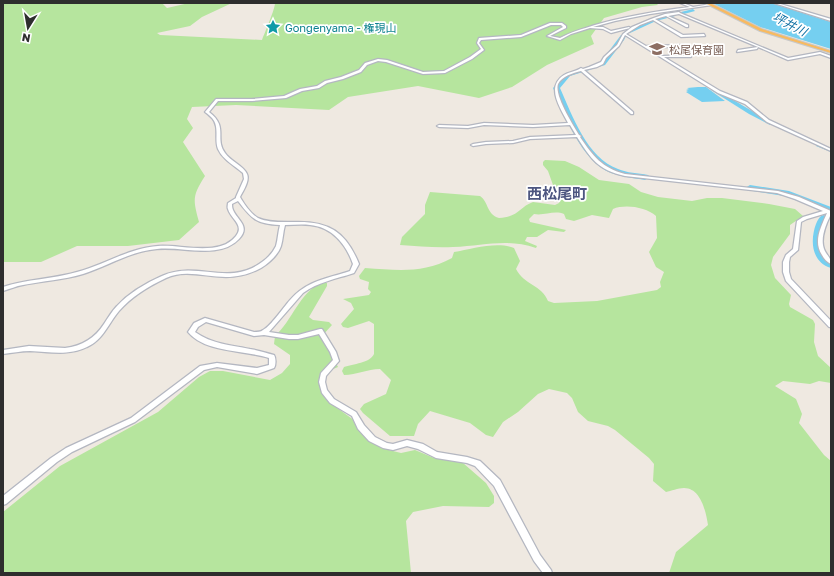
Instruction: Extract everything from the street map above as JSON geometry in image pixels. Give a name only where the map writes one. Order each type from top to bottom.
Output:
[{"type":"highway","points":[[707,3],[761,30],[831,52]]},
{"type":"street","points":[[681,3],[692,8]]},
{"type":"street","points":[[775,3],[831,20]]},
{"type":"street","points":[[264,333],[275,324],[301,293],[314,284],[352,272],[356,264],[352,252],[341,238],[326,226],[316,223],[283,223],[255,218],[238,197],[246,179],[245,173],[223,154],[220,145],[218,122],[215,117],[207,112],[217,100],[252,100],[285,96],[301,90],[318,87],[326,82],[342,78],[360,71],[366,64],[378,60],[386,61],[423,73],[445,72],[472,58],[483,49],[478,43],[480,39],[521,36],[555,23],[562,24],[565,27],[548,36],[560,39],[570,33],[615,20],[650,13],[712,6]]},
{"type":"street","points":[[590,28],[604,28],[610,32],[631,29],[666,15],[694,9],[692,8]]},
{"type":"street","points":[[680,14],[758,48],[788,59],[820,53],[831,56]]},
{"type":"street","points":[[666,15],[687,26]]},
{"type":"street","points":[[655,19],[682,36],[704,36]]},
{"type":"street","points":[[631,29],[625,34],[618,45],[608,53],[602,63],[566,75],[555,86],[570,124],[597,162],[616,173],[686,184],[778,192],[797,198],[829,212]]},
{"type":"street","points":[[625,34],[719,92],[746,103],[768,121],[831,150]]},
{"type":"street","points":[[646,46],[683,46]]},
{"type":"street","points":[[738,51],[758,48]]},
{"type":"street","points":[[662,56],[691,56]]},
{"type":"street","points":[[581,70],[632,113]]},
{"type":"street","points":[[439,126],[468,127],[484,124],[533,126],[570,124]]},
{"type":"street","points":[[474,145],[512,142],[530,138],[579,136]]},
{"type":"street","points":[[3,289],[23,282],[83,273],[142,249],[162,247],[203,249],[222,247],[236,239],[242,230],[241,225],[230,209],[230,203],[239,199]]},
{"type":"street","points":[[829,212],[819,239],[822,252],[831,262]]},
{"type":"street","points":[[829,212],[818,213],[799,221],[794,250],[788,256],[786,272],[788,280],[831,325]]},
{"type":"street","points":[[3,352],[32,348],[59,352],[84,346],[95,340],[106,329],[114,312],[128,299],[171,274],[184,272],[225,276],[243,274],[254,270],[270,259],[278,247],[283,223]]},
{"type":"street","points":[[3,501],[54,460],[69,450],[133,420],[202,368],[217,365],[258,371],[272,366],[272,357],[261,352],[207,343],[191,332],[196,325],[205,320],[254,334],[264,333],[298,337],[320,331],[333,352],[336,361],[323,375],[324,391],[332,401],[354,414],[361,427],[372,439],[393,447],[407,443],[414,444],[436,455],[477,463],[497,483],[537,558],[548,573]]},
{"type":"green space","points":[[3,3],[162,3],[167,8],[189,3],[232,3],[202,17],[190,26],[157,33],[160,35],[262,40],[275,3],[656,3],[658,5],[642,7],[604,18],[591,36],[594,44],[547,65],[512,87],[479,98],[418,86],[348,97],[329,110],[236,105],[192,107],[187,119],[193,128],[183,142],[205,176],[195,198],[199,222],[179,240],[128,246],[77,246],[41,262],[3,262]]},
{"type":"green space","points":[[545,160],[565,161],[579,167],[599,180],[629,184],[641,192],[658,197],[692,201],[707,198],[722,198],[769,204],[795,209],[803,216],[790,225],[790,234],[773,257],[771,265],[775,278],[791,295],[789,304],[790,307],[813,320],[815,324],[814,342],[818,356],[831,368],[831,383],[819,381],[810,384],[783,381],[775,386],[796,399],[802,414],[799,423],[824,455],[831,461],[831,573],[669,573],[676,552],[708,525],[706,514],[699,496],[690,489],[684,488],[666,492],[653,481],[654,464],[649,458],[615,430],[608,426],[588,421],[578,412],[572,398],[567,393],[549,389],[538,394],[518,412],[503,422],[493,437],[486,435],[470,423],[430,411],[418,424],[414,436],[390,436],[360,409],[364,404],[386,394],[391,380],[380,369],[344,375],[342,371],[344,367],[361,363],[372,357],[374,354],[374,324],[369,321],[348,328],[343,327],[341,324],[354,309],[351,303],[343,299],[369,295],[371,292],[368,289],[369,282],[360,279],[359,276],[365,268],[399,270],[420,269],[430,267],[452,258],[454,252],[484,246],[500,245],[514,248],[520,261],[516,269],[519,274],[542,292],[548,301],[554,303],[597,301],[657,290],[661,287],[660,282],[664,272],[656,267],[649,252],[657,238],[656,216],[647,210],[635,207],[618,207],[613,209],[609,218],[592,215],[574,221],[566,219],[564,214],[560,213],[534,214],[529,219],[530,222],[566,230],[564,232],[548,230],[537,237],[527,237],[525,241],[537,246],[536,248],[515,243],[446,247],[400,245],[402,237],[425,214],[425,205],[430,192],[480,196],[485,201],[492,214],[499,218],[511,216],[533,202],[555,205],[559,203],[560,201],[554,194],[541,194],[553,185],[548,171],[543,165]]},
{"type":"green space","points":[[321,283],[327,283],[327,286],[309,317],[313,320],[329,322],[332,325],[322,336],[338,367],[326,372],[321,391],[333,405],[362,426],[370,439],[381,448],[401,453],[415,450],[434,458],[463,463],[486,483],[494,496],[494,503],[489,507],[443,506],[413,512],[406,521],[411,573],[3,573],[3,512],[60,466],[158,412],[199,377],[210,371],[223,371],[270,380],[282,373],[290,364],[290,355],[274,344],[275,336],[281,330],[307,293]]},
{"type":"water","name":"坪井川","points":[[712,3],[771,3],[831,22],[831,49],[760,27]]},
{"type":"water","points":[[706,87],[725,101],[702,102],[686,92],[688,91],[686,90],[689,89],[687,88]]},
{"type":"waterway","points":[[680,13],[693,10]]},
{"type":"waterway","points":[[628,32],[654,20],[673,15]]},
{"type":"waterway","points":[[623,36],[619,44],[607,57],[603,64],[568,75],[556,88],[579,135],[595,158],[604,166],[614,171],[645,177]]},
{"type":"waterway","points":[[712,89],[772,124]]},
{"type":"waterway","points":[[818,145],[831,151]]},
{"type":"waterway","points":[[750,188],[786,193],[831,210]]},
{"type":"waterway","points":[[824,218],[817,238],[817,243],[821,253],[831,264]]},
{"type":"place","name":"Gongenyama - 権現山","points":[[273,27]]},
{"type":"place","name":"松尾保育園","points":[[657,49]]},
{"type":"district","name":"西松尾町","points":[[557,193]]}]
